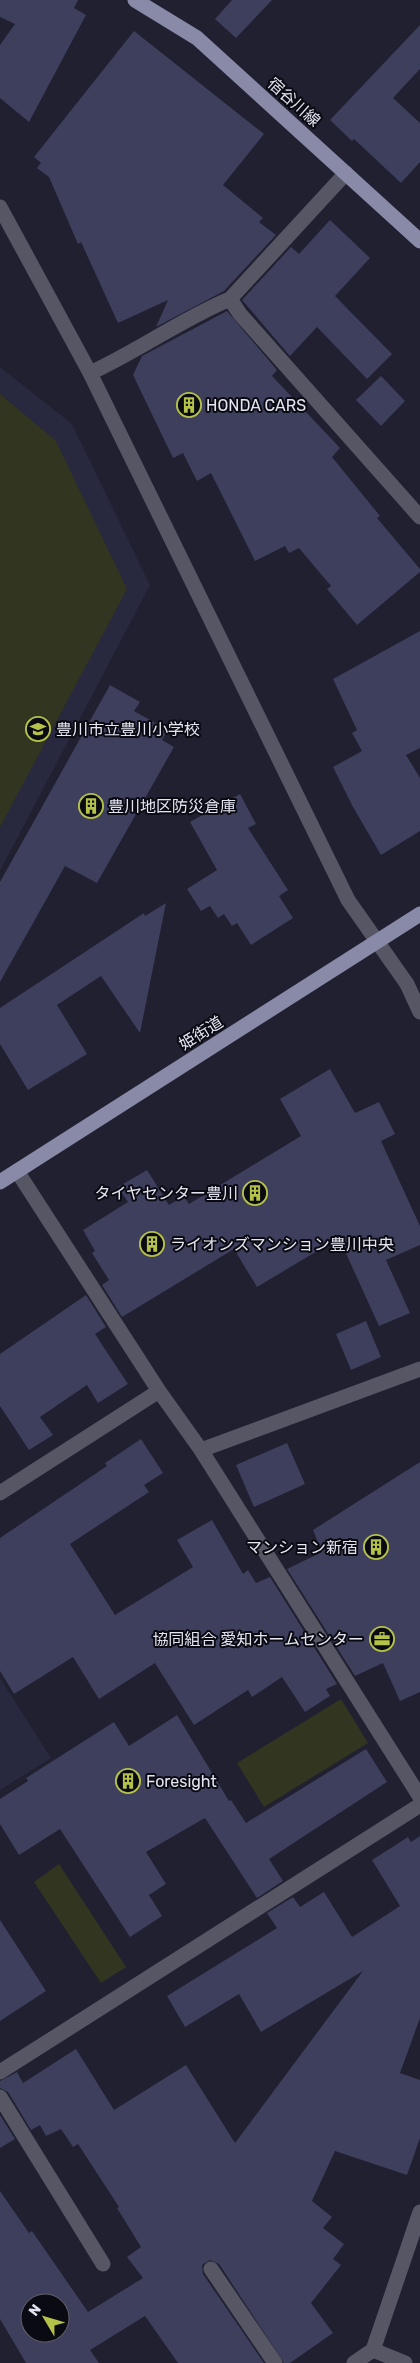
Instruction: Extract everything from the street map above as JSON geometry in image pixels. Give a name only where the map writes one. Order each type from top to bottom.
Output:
[{"type":"main road","name":"宿谷川線","points":[[135,0],[198,38],[420,240]]},
{"type":"main road","name":"姫街道","points":[[0,1182],[420,914]]},
{"type":"street","points":[[90,373],[118,360],[210,307],[230,299],[346,173]]},
{"type":"street","points":[[0,207],[90,373],[348,900],[407,984],[420,1012]]},
{"type":"street","points":[[230,299],[240,314],[420,518]]},
{"type":"street","points":[[17,1171],[159,1391],[201,1450],[420,1797]]},
{"type":"street","points":[[201,1450],[420,1369]]},
{"type":"street","points":[[0,1493],[159,1391]]},
{"type":"street","points":[[0,2072],[420,1805]]},
{"type":"street","points":[[0,2097],[103,2264]]},
{"type":"street","points":[[354,2363],[373,2350],[420,2212]]},
{"type":"street","points":[[211,2269],[276,2363]]},
{"type":"street","points":[[373,2350],[405,2363]]},
{"type":"shaded area","name":"豊川市立豊川小学校","points":[[0,367],[72,424],[150,585],[0,871]]},
{"type":"shaded area","points":[[0,1678],[51,1758],[0,1790]]},
{"type":"green space","name":"豊川市立豊川小学校","points":[[0,394],[56,441],[127,589],[0,827]]},
{"type":"green space","points":[[341,1699],[368,1743],[264,1807],[237,1763]]},
{"type":"green space","points":[[59,1864],[126,1967],[101,1983],[34,1882]]},
{"type":"building","points":[[0,0],[78,0],[74,8],[86,15],[29,122],[0,98],[0,45],[15,24],[0,17]]},
{"type":"building","points":[[232,0],[272,0],[236,38],[215,19]]},
{"type":"building","points":[[420,25],[420,69],[393,98],[420,123],[420,162],[401,183],[354,139],[352,141],[330,120]]},
{"type":"building","points":[[134,31],[264,134],[223,185],[263,218],[259,222],[276,235],[224,291],[156,327],[168,300],[118,323],[81,242],[78,244],[49,177],[37,168],[41,163],[34,157]]},
{"type":"building","points":[[330,220],[370,258],[335,296],[392,354],[367,379],[317,327],[290,356],[242,300],[291,247],[299,254]]},
{"type":"building","points":[[227,311],[277,370],[272,376],[340,448],[332,457],[380,516],[377,518],[420,569],[420,572],[357,625],[327,589],[331,586],[299,548],[289,553],[285,546],[255,561],[211,473],[197,481],[183,453],[173,458],[133,375],[142,356]]},
{"type":"building","points":[[381,376],[405,401],[381,426],[356,400]]},
{"type":"building","points":[[420,631],[420,748],[406,755],[420,778],[420,831],[381,855],[353,807],[333,767],[362,751],[352,733],[357,730],[333,679]]},
{"type":"building","name":"豊川地区防災倉庫","points":[[110,685],[140,702],[134,711],[168,730],[162,740],[174,747],[97,883],[65,866],[0,982],[0,882]]},
{"type":"building","points":[[240,794],[256,824],[248,828],[288,890],[279,896],[293,918],[251,945],[237,923],[232,926],[224,914],[218,918],[210,906],[201,911],[187,889],[217,870],[190,822]]},
{"type":"building","points":[[166,903],[140,1033],[101,976],[57,1005],[87,1054],[28,1090],[0,1044],[0,1008],[144,913],[145,916]]},
{"type":"building","points":[[330,1069],[355,1113],[379,1102],[395,1134],[381,1141],[420,1226],[420,1245],[386,1260],[410,1313],[379,1326],[339,1238],[257,1287],[234,1249],[122,1317],[102,1285],[109,1280],[92,1253],[95,1251],[83,1230],[128,1202],[118,1187],[147,1170],[169,1205],[184,1196],[189,1204],[301,1136],[280,1099]]},
{"type":"building","points":[[86,1295],[106,1327],[95,1334],[128,1384],[98,1403],[87,1385],[40,1417],[53,1435],[29,1450],[0,1406],[0,1354]]},
{"type":"building","points":[[366,1321],[381,1357],[351,1370],[336,1334]]},
{"type":"building","points":[[141,1439],[163,1473],[144,1485],[149,1492],[70,1544],[115,1615],[193,1567],[177,1540],[212,1520],[243,1574],[248,1570],[256,1583],[270,1577],[337,1684],[326,1689],[330,1696],[305,1712],[282,1677],[252,1697],[248,1690],[194,1725],[155,1663],[99,1699],[73,1657],[14,1694],[0,1671],[0,1538],[107,1466],[105,1463]]},
{"type":"building","points":[[287,1443],[305,1484],[254,1507],[236,1465]]},
{"type":"building","points":[[420,1462],[420,1692],[400,1701],[383,1663],[355,1676],[287,1569],[322,1552],[313,1530]]},
{"type":"building","points":[[177,1715],[229,1801],[231,1800],[246,1823],[366,1749],[387,1782],[269,1859],[283,1881],[257,1898],[205,1818],[146,1852],[166,1884],[149,1895],[162,1916],[130,1937],[60,1829],[19,1855],[0,1824],[0,1799],[28,1781],[26,1778],[114,1722],[129,1746]]},
{"type":"building","points":[[420,1836],[420,2018],[400,2073],[420,2080],[420,2138],[407,2175],[335,2151],[312,2201],[332,2217],[323,2228],[344,2244],[333,2259],[341,2265],[311,2303],[333,2333],[290,2363],[284,2363],[219,2264],[210,2260],[202,2265],[203,2274],[264,2363],[178,2363],[145,2316],[90,2350],[99,2363],[26,2363],[0,2319],[0,2191],[29,2233],[32,2231],[88,2312],[143,2278],[127,2257],[141,2247],[117,2208],[119,2207],[78,2144],[73,2147],[61,2129],[46,2136],[40,2125],[31,2130],[8,2092],[0,2088],[0,2081],[17,2072],[23,2083],[76,2049],[114,2110],[186,2065],[235,2143],[363,1971],[261,2032],[239,1994],[185,2027],[167,1996],[277,1928],[267,1913],[293,1897],[300,1907],[324,1892],[352,1937],[400,1906],[372,1860],[408,1837],[411,1842]]},
{"type":"building","points":[[0,1920],[46,1991],[0,2021]]},
{"type":"building","points":[[0,2115],[15,2139],[0,2148]]},
{"type":"place","name":"HONDA CARS","points":[[189,405]]},
{"type":"place","name":"豊川市立豊川小学校","points":[[38,729]]},
{"type":"place","name":"豊川地区防災倉庫","points":[[91,806]]},
{"type":"place","name":"タイヤセンター豊川","points":[[255,1193]]},
{"type":"place","name":"ライオンズマンション豊川中央","points":[[152,1244]]},
{"type":"place","name":"マンション新宿","points":[[376,1547]]},
{"type":"place","name":"協同組合 愛知ホームセンター","points":[[382,1639]]},
{"type":"place","name":"Foresight","points":[[128,1781]]}]
